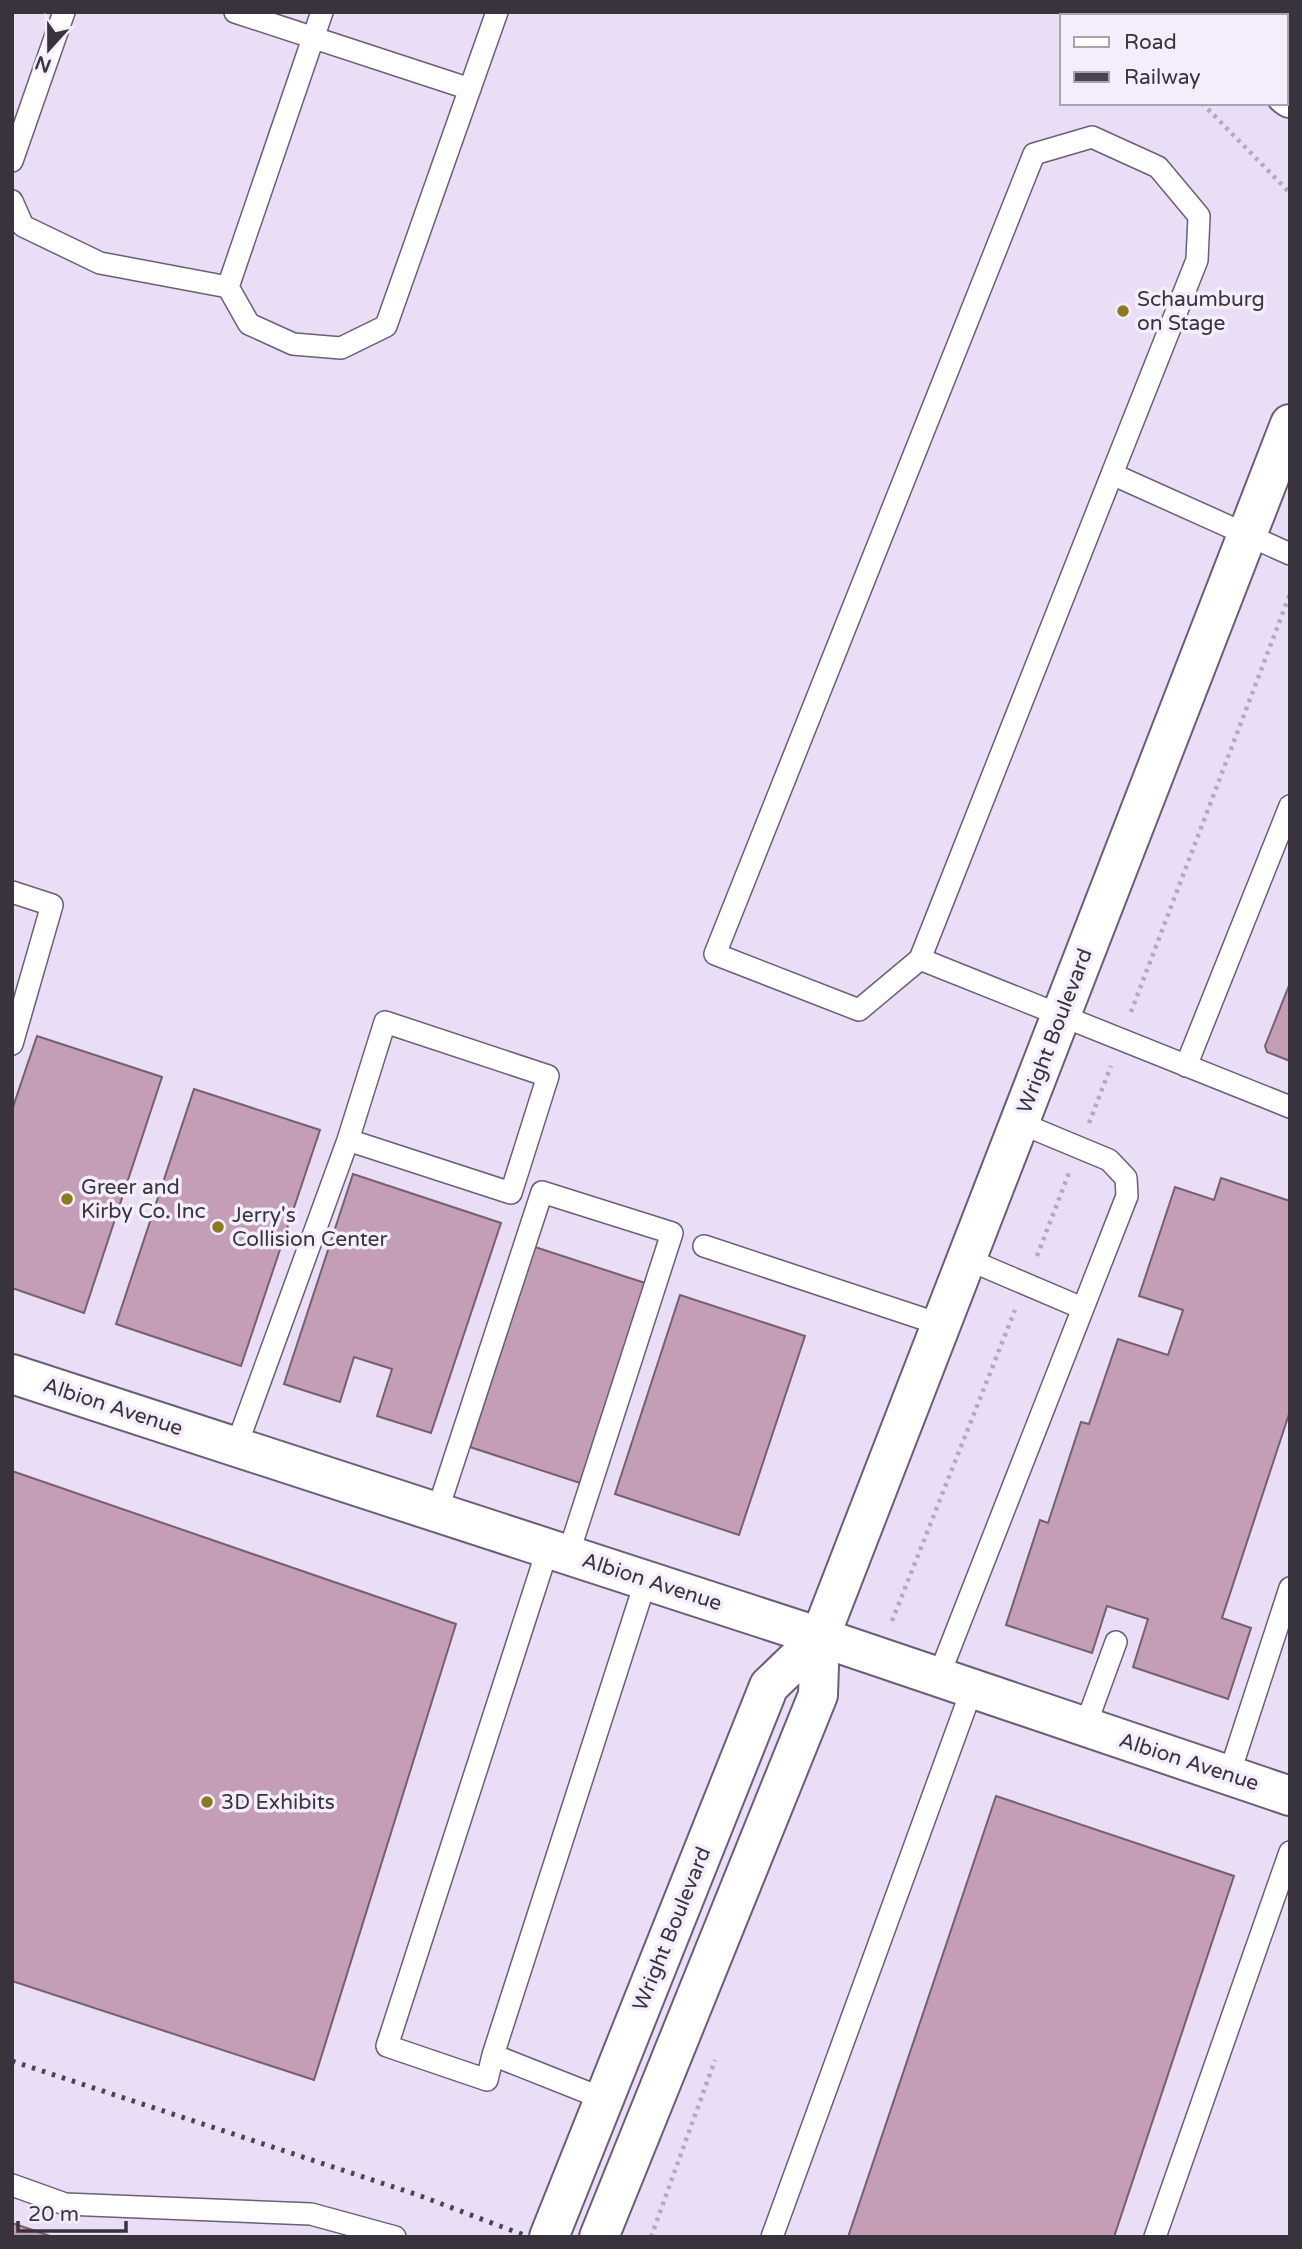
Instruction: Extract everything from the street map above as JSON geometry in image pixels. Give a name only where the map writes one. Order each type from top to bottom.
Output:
[{"type":"street","name":"Wright Boulevard","points":[[599,2237],[818,1695],[820,1637],[1290,424]]},
{"type":"street","name":"Albion Avenue","points":[[12,1374],[820,1637],[1290,1796]]},
{"type":"street","name":"Wright Boulevard","points":[[550,2237],[769,1686],[820,1637]]},
{"type":"lane","points":[[12,161],[64,12]]},
{"type":"lane","points":[[235,12],[470,89]]},
{"type":"lane","points":[[323,12],[228,286],[249,324],[293,344],[341,348],[386,326],[497,12]]},
{"type":"lane","points":[[1092,137],[1157,167],[1199,216],[1197,260],[920,959],[859,1010],[715,954],[1034,154],[1092,137]]},
{"type":"lane","points":[[12,201],[23,226],[100,263],[228,286]]},
{"type":"lane","points":[[1112,474],[1290,554]]},
{"type":"lane","points":[[1186,1066],[1290,806]]},
{"type":"lane","points":[[12,892],[52,905],[20,985],[12,1044]]},
{"type":"lane","points":[[920,959],[1290,1108]]},
{"type":"lane","points":[[236,1447],[348,1140],[385,1022],[548,1076],[511,1193],[348,1140]]},
{"type":"lane","points":[[772,2237],[1082,1308],[1126,1196],[1126,1178],[1109,1160],[1020,1123]]},
{"type":"lane","points":[[437,1512],[542,1192],[672,1233],[387,2046],[487,2080],[646,1580]]},
{"type":"lane","points":[[704,1246],[942,1325]]},
{"type":"lane","points":[[967,1259],[1082,1308]]},
{"type":"lane","points":[[1229,1776],[1290,1588]]},
{"type":"lane","points":[[1085,1727],[1116,1642]]},
{"type":"lane","points":[[1155,2237],[1290,1852]]},
{"type":"lane","points":[[493,2055],[604,2099]]},
{"type":"lane","points":[[12,2185],[65,2204],[312,2214],[395,2237]]},
{"type":"path","points":[[1204,105],[1290,193]]},
{"type":"path","points":[[877,1657],[1080,1146],[1290,594]]},
{"type":"path","points":[[651,2237],[717,2054]]},
{"type":"building","points":[[1290,983],[1290,1061],[1267,1052],[1265,1046]]},
{"type":"building","name":"Greer and Kirby Co. Inc","points":[[37,1036],[162,1077],[84,1313],[12,1288],[12,1110]]},
{"type":"building","name":"Jerry's Collision Center","points":[[194,1089],[320,1130],[241,1366],[116,1324]]},
{"type":"building","points":[[353,1174],[501,1223],[431,1433],[377,1416],[392,1369],[354,1357],[340,1402],[284,1384]]},
{"type":"building","points":[[1221,1178],[1290,1201],[1290,1411],[1222,1618],[1251,1628],[1228,1699],[1133,1667],[1148,1619],[1107,1606],[1092,1653],[1006,1625],[1040,1520],[1048,1523],[1081,1422],[1089,1424],[1118,1339],[1168,1355],[1183,1310],[1139,1296],[1175,1187],[1214,1200]]},
{"type":"building","points":[[535,1247],[645,1283],[580,1483],[470,1447]]},
{"type":"building","points":[[680,1295],[805,1336],[739,1535],[615,1494]]},
{"type":"building","name":"3D Exhibits","points":[[12,1471],[456,1624],[314,2080],[12,1981]]},
{"type":"building","points":[[996,1796],[1234,1876],[1114,2237],[848,2237]]},
{"type":"building","points":[[12,2223],[53,2237],[12,2237]]},
{"type":"railway","points":[[12,2061],[418,2195],[529,2237]]},
{"type":"place","name":"Schaumburg on Stage","points":[[1123,311]]},
{"type":"place","name":"Greer and Kirby Co. Inc","points":[[67,1199]]},
{"type":"place","name":"Jerry's Collision Center","points":[[218,1227]]},
{"type":"place","name":"3D Exhibits","points":[[207,1802]]}]
